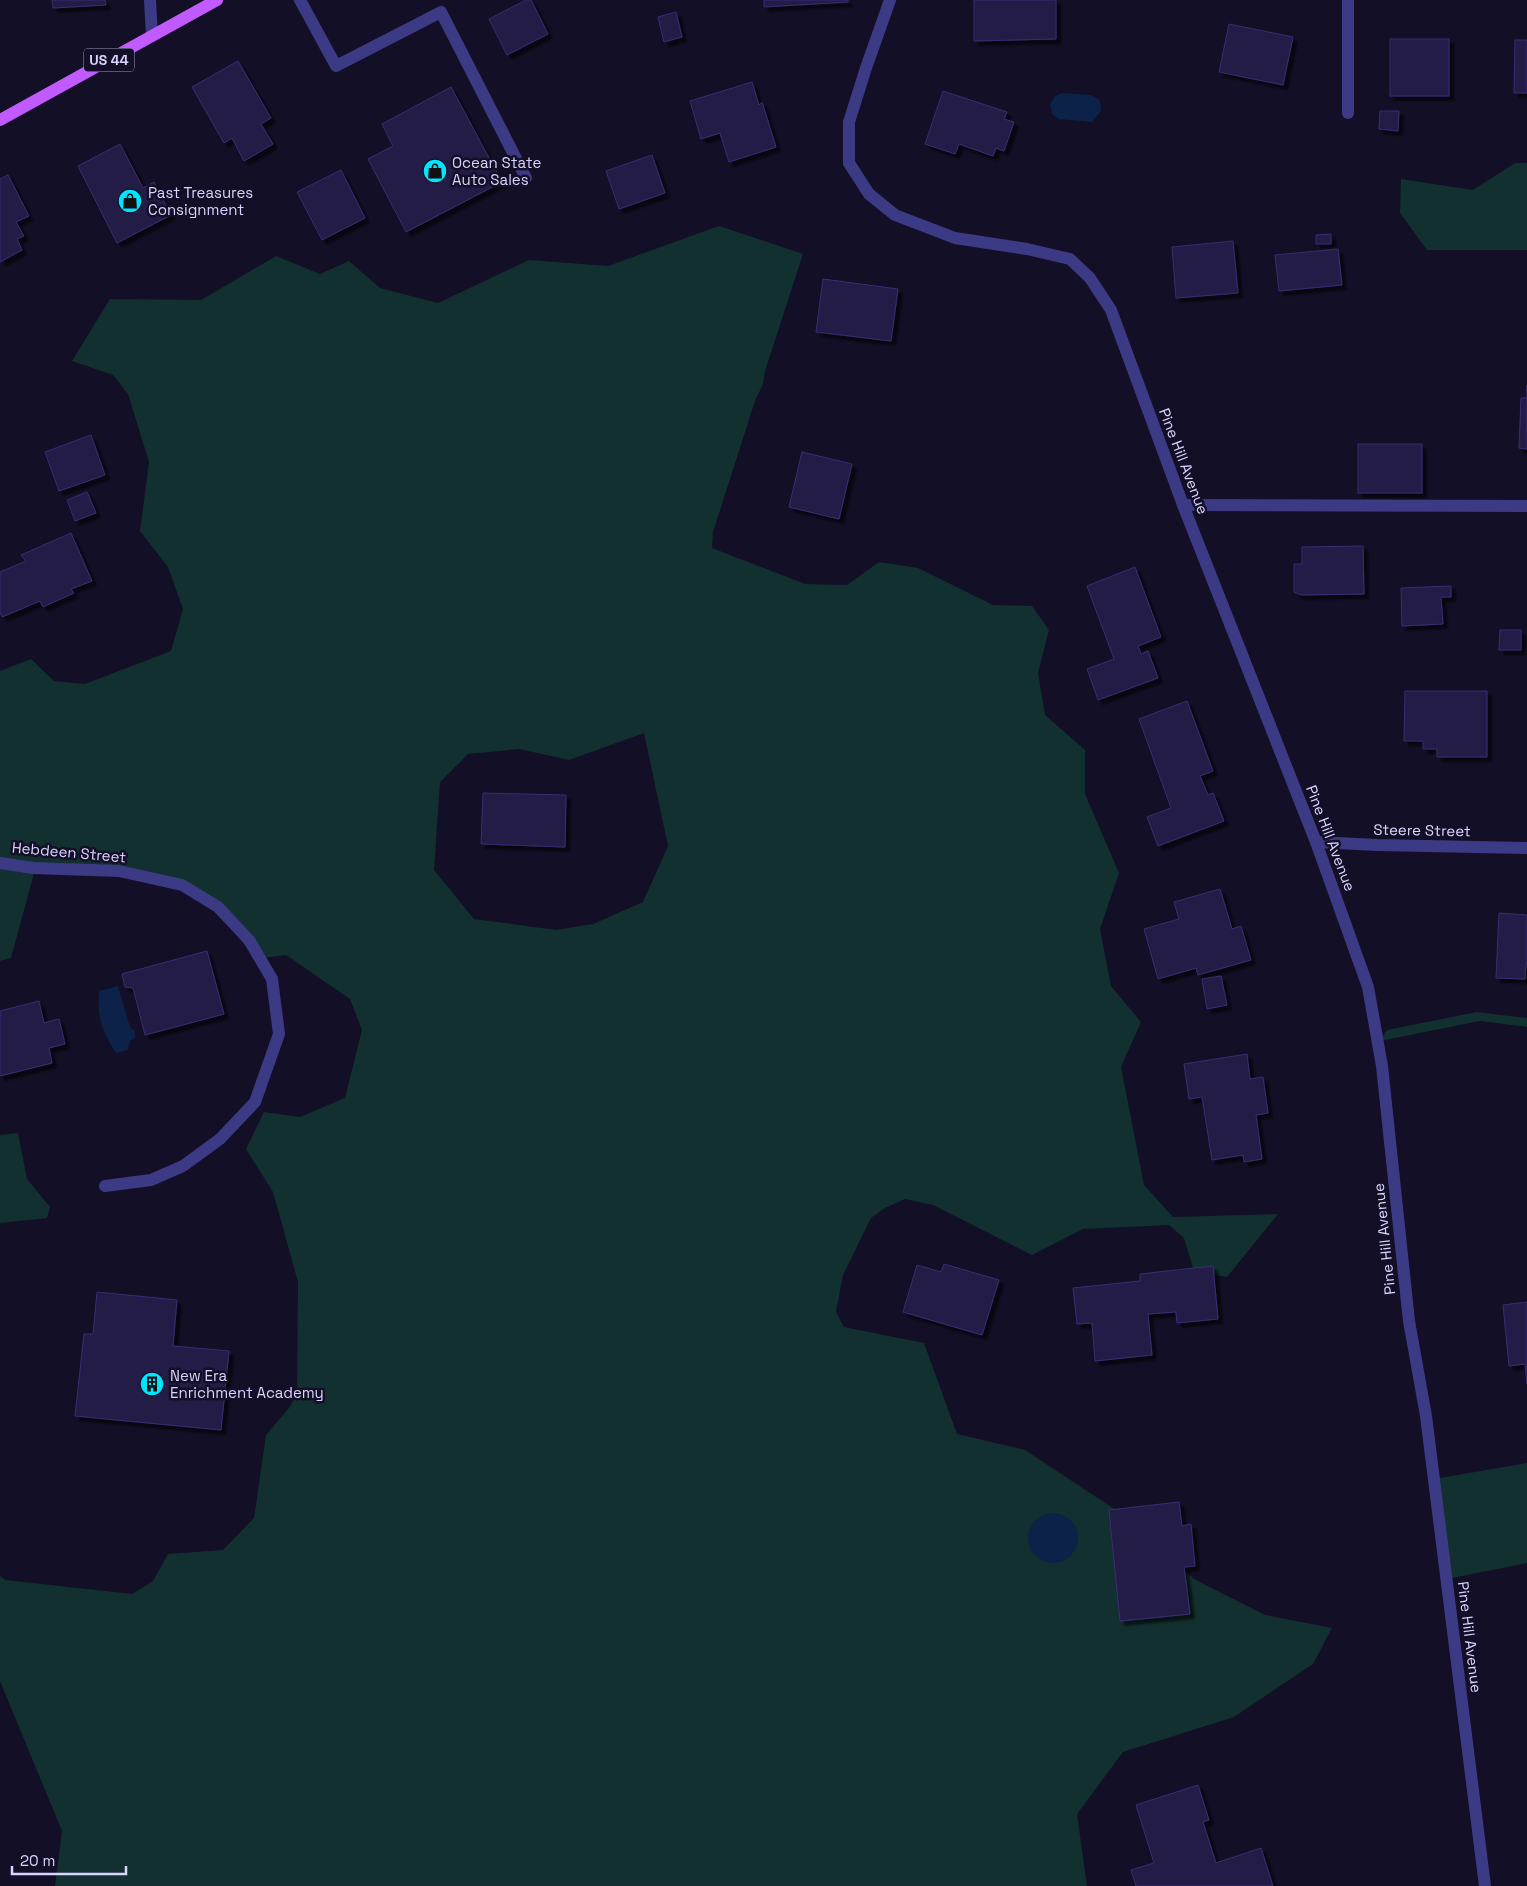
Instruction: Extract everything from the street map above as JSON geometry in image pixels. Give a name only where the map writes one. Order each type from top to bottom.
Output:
[{"type":"main road","name":"US 44","points":[[0,120],[217,0]]},
{"type":"street","points":[[150,0],[152,36]]},
{"type":"street","points":[[300,0],[336,66],[441,12],[526,178]]},
{"type":"street","name":"Pine Hill Avenue","points":[[890,0],[849,122],[849,163],[869,194],[895,215],[955,238],[1070,258],[1090,278],[1111,310],[1182,505],[1316,842],[1368,987],[1381,1057],[1408,1312],[1426,1416],[1485,1886]]},
{"type":"street","points":[[1348,0],[1348,113]]},
{"type":"street","points":[[1182,505],[1527,506]]},
{"type":"street","name":"Steere Street","points":[[1316,842],[1377,846],[1527,848]]},
{"type":"street","name":"Hebdeen Street","points":[[0,863],[33,868],[119,871],[182,885],[218,907],[249,940],[272,979],[279,1034],[255,1102],[220,1139],[183,1166],[151,1180],[105,1186]]},
{"type":"green space","points":[[1515,163],[1527,163],[1527,250],[1427,250],[1400,213],[1401,179],[1473,190]]},
{"type":"green space","points":[[719,226],[803,254],[765,371],[763,384],[755,401],[713,532],[712,548],[805,584],[847,585],[879,562],[918,568],[993,605],[1032,606],[1049,630],[1038,673],[1045,715],[1085,750],[1085,794],[1119,873],[1100,929],[1111,986],[1141,1022],[1121,1067],[1144,1185],[1173,1217],[1278,1214],[1227,1277],[1194,1271],[1184,1238],[1169,1225],[1083,1229],[1032,1255],[933,1205],[905,1199],[885,1208],[871,1218],[843,1275],[836,1312],[844,1327],[924,1343],[957,1434],[1025,1450],[1125,1516],[1194,1579],[1265,1615],[1332,1628],[1313,1664],[1234,1717],[1123,1752],[1077,1814],[1087,1886],[55,1886],[62,1831],[0,1681],[0,1576],[5,1580],[132,1594],[153,1581],[168,1554],[223,1550],[254,1518],[266,1435],[289,1408],[297,1395],[298,1282],[273,1192],[246,1149],[264,1112],[300,1117],[345,1098],[362,1030],[350,999],[286,955],[255,959],[217,906],[176,883],[36,866],[11,958],[0,961],[0,671],[31,659],[54,681],[85,684],[171,651],[183,609],[168,567],[140,531],[149,462],[128,394],[113,375],[72,361],[110,299],[201,300],[276,256],[320,274],[349,261],[380,288],[438,303],[529,260],[608,266]],"holes":[[[644,733],[668,846],[643,902],[593,924],[556,930],[474,919],[434,870],[440,782],[468,754],[519,749],[569,760]]]},
{"type":"green space","points":[[1477,1012],[1527,1018],[1527,1027],[1480,1021],[1380,1041],[1387,1030]]},
{"type":"green space","points":[[18,1133],[27,1179],[50,1207],[47,1218],[0,1223],[0,1135]]},
{"type":"green space","points":[[1527,1463],[1527,1563],[1452,1578],[1434,1479]]},
{"type":"water","points":[[1062,93],[1091,95],[1100,100],[1101,111],[1092,122],[1059,119],[1052,114],[1050,105],[1054,97]]},
{"type":"water","points":[[118,986],[130,1027],[135,1031],[135,1038],[130,1041],[128,1050],[116,1053],[107,1038],[100,1017],[99,991]]},
{"type":"water","points":[[1048,1513],[1058,1513],[1071,1520],[1078,1533],[1078,1543],[1071,1556],[1058,1563],[1048,1563],[1039,1559],[1032,1552],[1028,1543],[1028,1533],[1032,1524],[1039,1517]]},
{"type":"building","points":[[52,0],[105,0],[106,5],[53,8]]},
{"type":"building","points":[[526,0],[531,0],[548,34],[507,55],[489,19]]},
{"type":"building","points":[[764,0],[848,0],[848,2],[764,7]]},
{"type":"building","points":[[974,0],[1056,0],[1056,39],[974,41]]},
{"type":"building","points":[[676,12],[682,37],[664,42],[658,17]]},
{"type":"building","points":[[1229,24],[1293,37],[1283,85],[1219,72]]},
{"type":"building","points":[[1390,39],[1449,39],[1449,96],[1390,96]]},
{"type":"building","points":[[1515,40],[1527,40],[1527,93],[1514,93]]},
{"type":"building","points":[[238,61],[271,118],[261,124],[273,144],[244,161],[232,138],[224,143],[192,87]]},
{"type":"building","points":[[752,82],[759,105],[762,102],[776,147],[729,162],[720,133],[701,139],[690,101]]},
{"type":"building","name":"Ocean State Auto Sales","points":[[451,87],[502,182],[406,232],[368,159],[393,146],[382,124]]},
{"type":"building","points":[[943,91],[1007,112],[1004,119],[1014,122],[1004,151],[996,148],[993,156],[959,144],[955,154],[925,144]]},
{"type":"building","points":[[1380,111],[1399,111],[1398,131],[1379,129]]},
{"type":"building","name":"Past Treasures Consignment","points":[[120,144],[143,188],[154,182],[171,215],[117,243],[78,166]]},
{"type":"building","points":[[652,155],[665,193],[619,209],[606,171]]},
{"type":"building","points":[[341,170],[365,218],[322,240],[297,192]]},
{"type":"building","points":[[8,175],[29,216],[16,222],[24,236],[17,239],[22,250],[0,262],[0,179]]},
{"type":"building","points":[[1331,234],[1331,244],[1316,244],[1316,235]]},
{"type":"building","points":[[1233,241],[1238,293],[1176,298],[1172,247]]},
{"type":"building","points":[[1338,249],[1342,285],[1279,291],[1275,255]]},
{"type":"building","points":[[823,279],[898,289],[891,341],[816,332]]},
{"type":"building","points":[[1521,398],[1527,398],[1527,449],[1519,448]]},
{"type":"building","points":[[91,435],[105,475],[59,491],[45,452]]},
{"type":"building","points":[[1358,444],[1422,444],[1422,493],[1358,493]]},
{"type":"building","points":[[802,452],[852,464],[839,519],[789,507]]},
{"type":"building","points":[[87,492],[96,513],[75,521],[67,500]]},
{"type":"building","points":[[71,533],[92,581],[71,589],[74,593],[43,607],[40,601],[2,617],[0,612],[0,572],[26,561],[21,555]]},
{"type":"building","points":[[1363,546],[1364,594],[1301,595],[1294,592],[1294,564],[1302,564],[1302,547]]},
{"type":"building","points":[[1135,567],[1161,637],[1138,646],[1141,654],[1148,651],[1158,678],[1098,700],[1087,669],[1114,659],[1087,586]]},
{"type":"building","points":[[1451,586],[1451,597],[1441,597],[1443,624],[1402,626],[1401,588]]},
{"type":"building","points":[[1500,630],[1521,630],[1521,650],[1499,650]]},
{"type":"building","points":[[1405,691],[1487,691],[1487,757],[1437,757],[1437,749],[1423,749],[1423,741],[1404,741]]},
{"type":"building","points":[[1187,701],[1213,771],[1200,776],[1208,795],[1213,793],[1224,821],[1158,846],[1147,817],[1171,808],[1139,719]]},
{"type":"building","points":[[483,793],[566,795],[565,847],[481,844]]},
{"type":"building","points":[[1220,889],[1232,929],[1241,926],[1251,960],[1198,975],[1196,968],[1158,979],[1144,929],[1179,919],[1174,902]]},
{"type":"building","points":[[1499,913],[1527,915],[1525,979],[1496,978]]},
{"type":"building","points":[[207,951],[224,1014],[145,1035],[133,988],[125,987],[122,974]]},
{"type":"building","points":[[1221,976],[1227,1005],[1207,1009],[1202,979]]},
{"type":"building","points":[[39,1001],[44,1023],[59,1019],[65,1044],[49,1048],[52,1063],[0,1076],[0,1011]]},
{"type":"building","points":[[1247,1054],[1250,1079],[1263,1077],[1268,1113],[1256,1115],[1262,1159],[1244,1162],[1243,1155],[1212,1160],[1202,1097],[1189,1099],[1184,1064]]},
{"type":"building","points":[[944,1264],[999,1280],[982,1335],[903,1312],[917,1265],[941,1272]]},
{"type":"building","points":[[1213,1266],[1218,1319],[1177,1323],[1176,1312],[1148,1314],[1152,1355],[1095,1361],[1092,1323],[1077,1324],[1073,1288],[1140,1281],[1140,1274]]},
{"type":"building","name":"New Era Enrichment Academy","points":[[97,1292],[177,1300],[173,1346],[229,1351],[221,1430],[75,1416],[84,1334],[93,1334]]},
{"type":"building","points":[[1527,1302],[1527,1384],[1525,1364],[1509,1366],[1503,1305]]},
{"type":"building","points":[[1179,1502],[1182,1526],[1191,1524],[1195,1566],[1184,1567],[1190,1614],[1120,1621],[1109,1510]]},
{"type":"building","points":[[1198,1785],[1209,1820],[1203,1822],[1216,1863],[1261,1848],[1273,1886],[1136,1886],[1131,1870],[1154,1863],[1136,1805]]},
{"type":"place","name":"Ocean State Auto Sales","points":[[435,171]]},
{"type":"place","name":"Past Treasures Consignment","points":[[130,201]]},
{"type":"place","name":"New Era Enrichment Academy","points":[[152,1384]]}]
